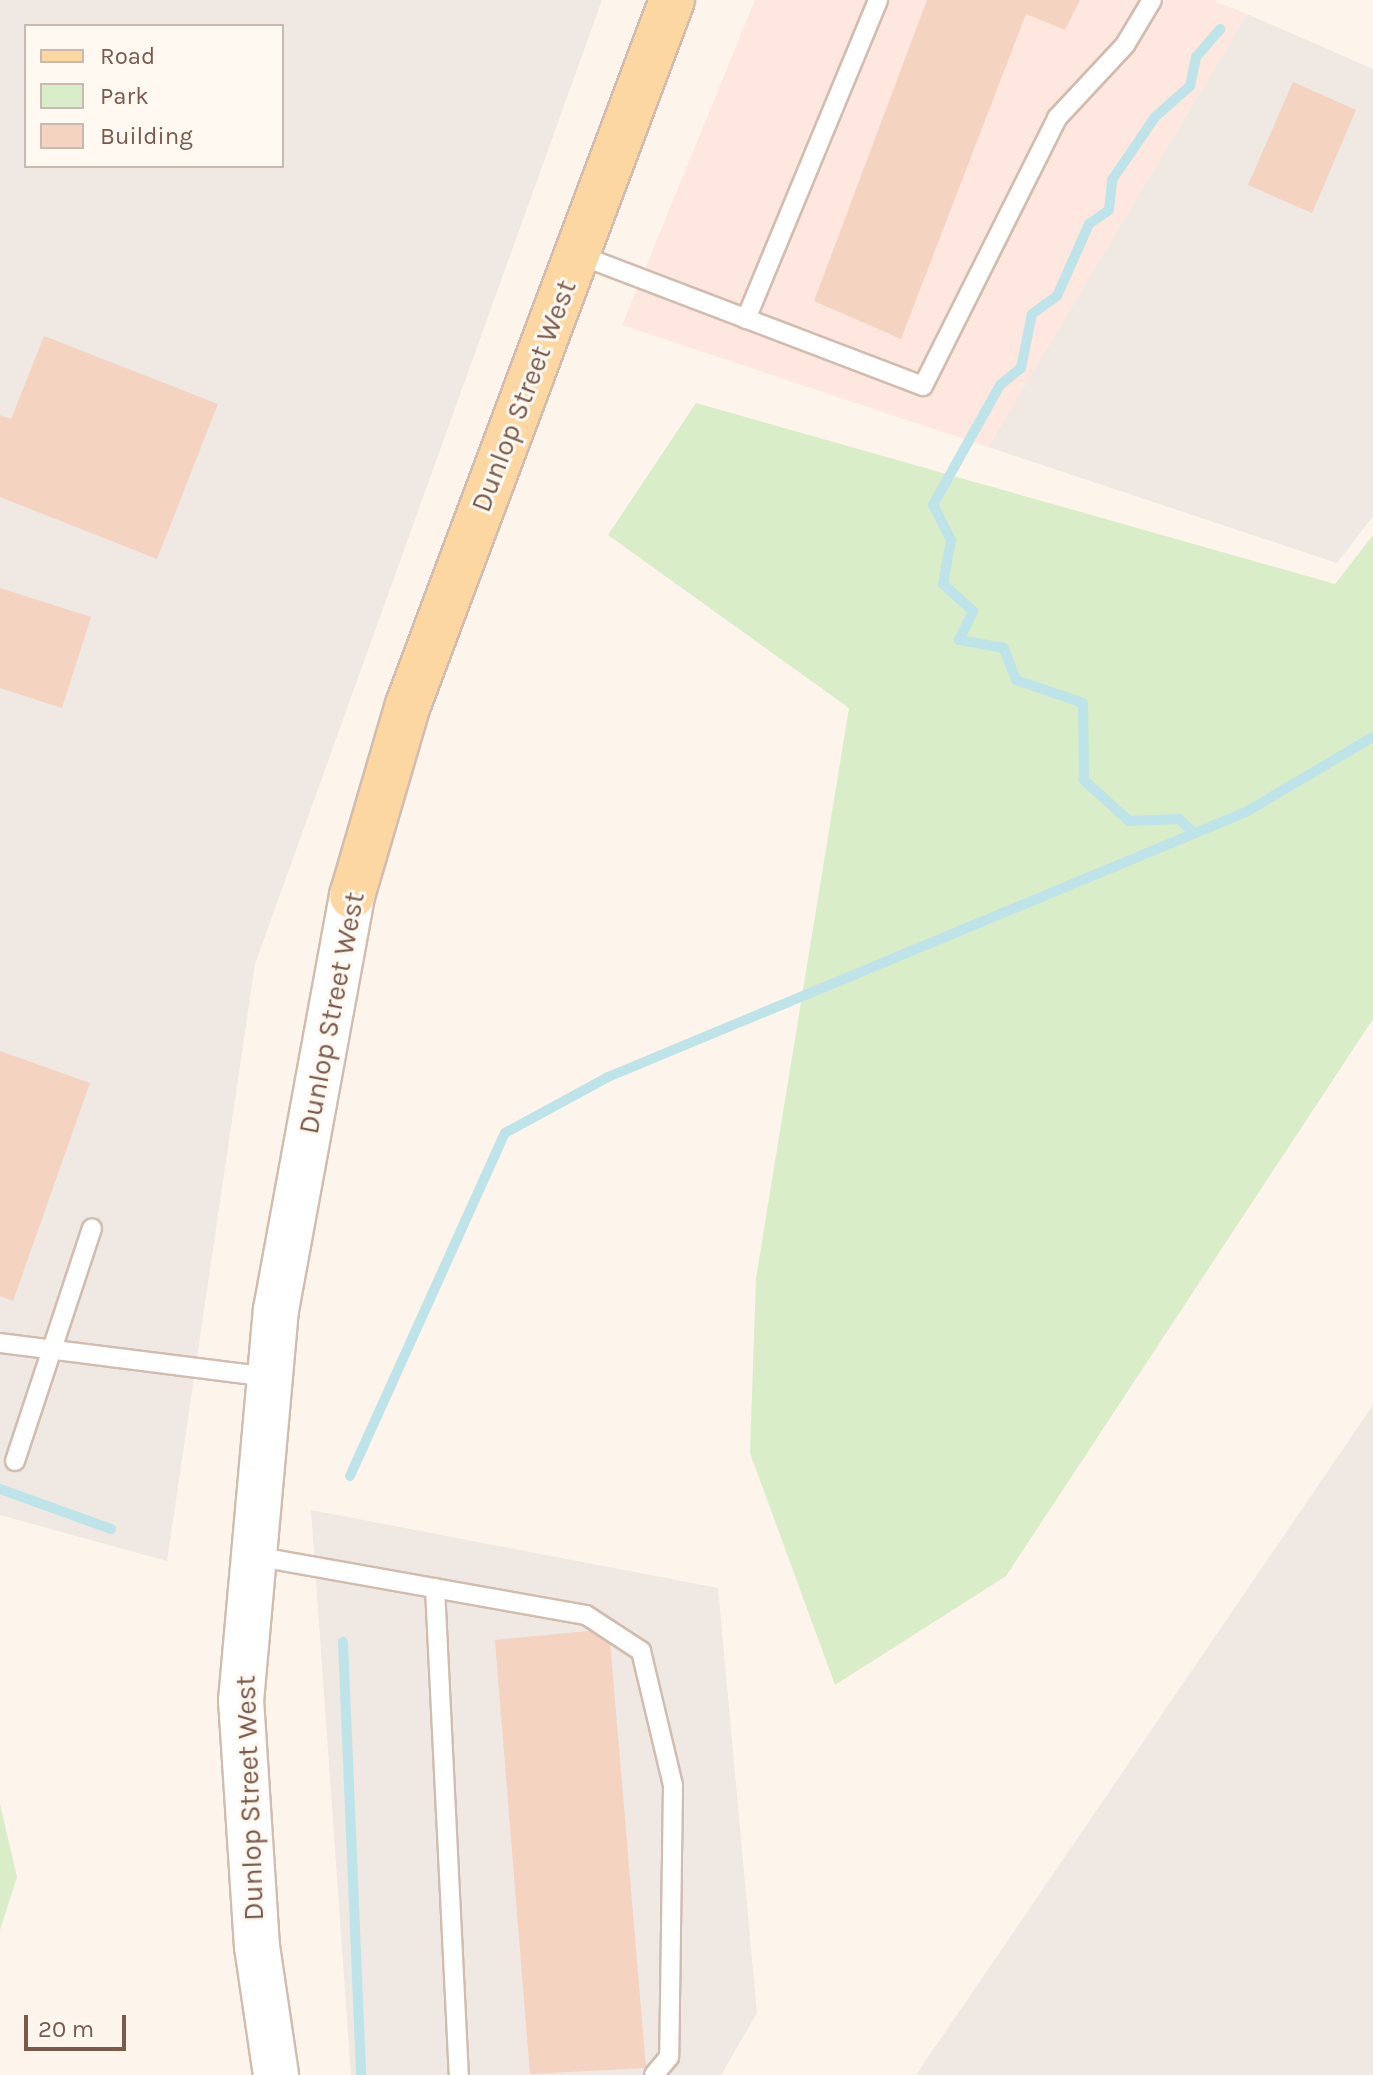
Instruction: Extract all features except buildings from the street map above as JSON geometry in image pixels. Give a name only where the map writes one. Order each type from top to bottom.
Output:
[{"type":"main road","name":"Dunlop Street West","points":[[276,2075],[257,1947],[241,1701],[270,1377],[352,896],[408,705],[672,0]]},
{"type":"lane","points":[[746,319],[878,0]]},
{"type":"lane","points":[[577,254],[923,386],[1057,118],[1125,45],[1152,0]]},
{"type":"lane","points":[[15,1461],[92,1228]]},
{"type":"lane","points":[[0,1343],[270,1377]]},
{"type":"lane","points":[[254,1556],[586,1615],[641,1651],[673,1785],[669,2057],[654,2075]]},
{"type":"lane","points":[[435,1588],[459,2075]]},
{"type":"shaded area","points":[[0,0],[602,0],[255,964],[167,1561],[0,1515]]},
{"type":"shaded area","points":[[755,0],[1212,0],[1247,14],[988,447],[622,325]]},
{"type":"shaded area","points":[[1247,14],[1373,69],[1373,516],[1337,563],[988,447]]},
{"type":"shaded area","points":[[1373,1405],[1373,2075],[916,2075]]},
{"type":"shaded area","points":[[311,1510],[718,1588],[757,2013],[721,2075],[351,2075]]},
{"type":"green space","points":[[696,403],[1335,584],[1373,535],[1373,1019],[1006,1576],[835,1685],[750,1453],[756,1278],[849,708],[608,535]]},
{"type":"green space","points":[[0,1804],[17,1877],[0,1930]]},
{"type":"waterway","points":[[1194,833],[1179,819],[1129,821],[1084,780],[1083,703],[1016,680],[1004,648],[959,640],[973,611],[943,584],[951,540],[933,505],[1000,385],[1021,368],[1032,314],[1057,296],[1089,224],[1109,210],[1112,180],[1155,117],[1190,86],[1196,57],[1220,29]]},
{"type":"waterway","points":[[350,1476],[505,1133],[608,1077],[1246,812],[1373,737]]},
{"type":"waterway","points":[[0,1489],[111,1529]]},
{"type":"waterway","points":[[343,1642],[361,2075]]}]
